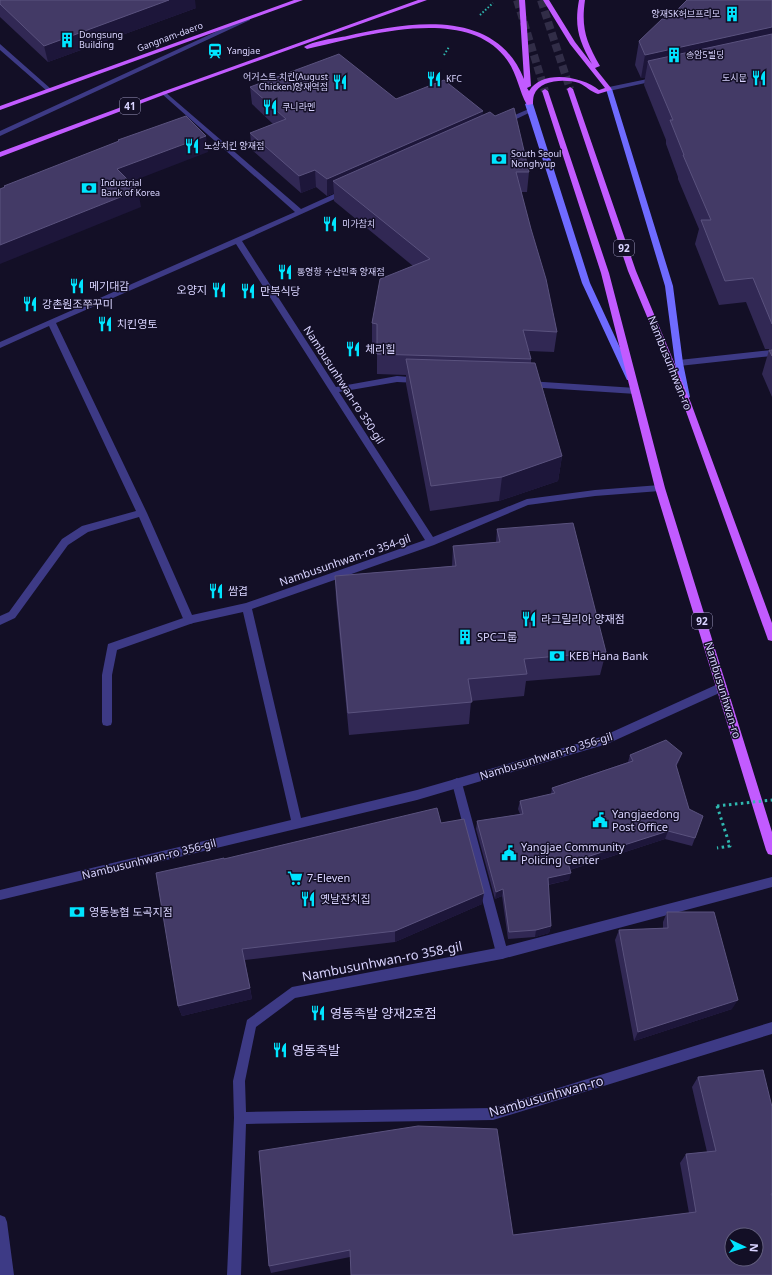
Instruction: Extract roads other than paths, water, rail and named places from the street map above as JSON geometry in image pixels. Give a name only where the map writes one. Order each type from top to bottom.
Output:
[{"type":"main road","name":"Gangnam-daero","points":[[0,108],[300,0]]},
{"type":"main road","name":"41","points":[[0,155],[164,93],[424,0]]},
{"type":"main road","points":[[522,0],[530,107]]},
{"type":"main road","points":[[546,0],[572,43],[609,89]]},
{"type":"main road","points":[[582,0],[580,17],[582,40],[609,89],[669,286],[679,363],[687,403]]},
{"type":"main road","points":[[261,58],[396,27],[430,26],[464,30],[479,34],[501,47],[513,61],[521,78],[586,283],[636,391]]},
{"type":"main road","points":[[530,107],[530,94],[536,87],[554,79],[579,81],[591,86],[598,92],[609,89]]},
{"type":"main road","name":"Nambusunhwan-ro","points":[[570,89],[632,271],[687,403],[772,637]]},
{"type":"main road","name":"Nambusunhwan-ro","points":[[545,91],[605,273],[660,488],[772,850]]},
{"type":"street","points":[[0,134],[250,18]]},
{"type":"street","points":[[0,46],[49,90]]},
{"type":"street","points":[[609,89],[665,77]]},
{"type":"street","points":[[164,93],[300,212]]},
{"type":"street","points":[[493,127],[530,107]]},
{"type":"street","points":[[0,345],[350,190]]},
{"type":"street","name":"Nambusunhwan-ro 350-gil","points":[[237,240],[431,542]]},
{"type":"street","points":[[52,323],[142,513],[188,620]]},
{"type":"street","points":[[679,363],[772,353]]},
{"type":"street","points":[[334,390],[397,379],[427,380]]},
{"type":"street","points":[[518,383],[636,391]]},
{"type":"street","name":"Nambusunhwan-ro 354-gil","points":[[107,722],[107,674],[112,647],[188,620],[247,607],[431,542],[527,502],[595,493],[660,488]]},
{"type":"street","points":[[0,621],[12,615],[65,542],[86,529],[142,513]]},
{"type":"street","points":[[247,607],[297,823]]},
{"type":"street","name":"Nambusunhwan-ro 356-gil","points":[[0,895],[417,795],[602,741],[722,687]]},
{"type":"street","points":[[457,783],[502,953]]},
{"type":"street","name":"Nambusunhwan-ro 358-gil","points":[[234,1275],[240,1118],[239,1081],[252,1024],[292,993],[502,953],[772,882]]},
{"type":"street","name":"Nambusunhwan-ro","points":[[240,1118],[493,1114],[772,1028]]},
{"type":"street","points":[[0,1222],[6,1275]]},
{"type":"tunnel","points":[[517,0],[545,91]]},
{"type":"tunnel","points":[[541,0],[570,89]]},
{"type":"place","name":"양재SK허브프리모","points":[[732,14]]},
{"type":"place","name":"Dongsung Building","points":[[67,40]]},
{"type":"place","name":"Yangjae","points":[[215,51]]},
{"type":"place","name":"송암5빌딩","points":[[674,55]]},
{"type":"place","name":"도시문","points":[[759,78]]},
{"type":"place","name":"KFC","points":[[434,79]]},
{"type":"place","name":"어거스트 치킨(August Chicken)양재역점","points":[[340,82]]},
{"type":"place","name":"쿠니라멘","points":[[270,107]]},
{"type":"place","name":"노상치킨 양재점","points":[[192,146]]},
{"type":"place","name":"South Seoul Nonghyup","points":[[499,159]]},
{"type":"place","name":"Industrial Bank of Korea","points":[[89,188]]},
{"type":"place","name":"미가참치","points":[[330,224]]},
{"type":"place","name":"통영항 수산민족 양재점","points":[[285,272]]},
{"type":"place","name":"메기대감","points":[[77,286]]},
{"type":"place","name":"오양지","points":[[219,290]]},
{"type":"place","name":"만복식당","points":[[248,291]]},
{"type":"place","name":"강촌원조쭈꾸미","points":[[30,304]]},
{"type":"place","name":"치킨영토","points":[[105,324]]},
{"type":"place","name":"체리힐","points":[[353,349]]},
{"type":"place","name":"쌈겹","points":[[216,591]]},
{"type":"place","name":"라그릴리아 양재점","points":[[529,619]]},
{"type":"place","name":"SPC그룹","points":[[465,637]]},
{"type":"place","name":"KEB Hana Bank","points":[[557,656]]},
{"type":"place","name":"Yangjaedong Post Office","points":[[600,820]]},
{"type":"place","name":"Yangjae Community Policing Center","points":[[509,853]]},
{"type":"place","name":"7-Eleven","points":[[295,878]]},
{"type":"place","name":"옛날잔치집","points":[[308,899]]},
{"type":"place","name":"영동농협 도곡지점","points":[[77,912]]},
{"type":"place","name":"영동족발 양재2호점","points":[[318,1013]]},
{"type":"place","name":"영동족발","points":[[280,1050]]}]
